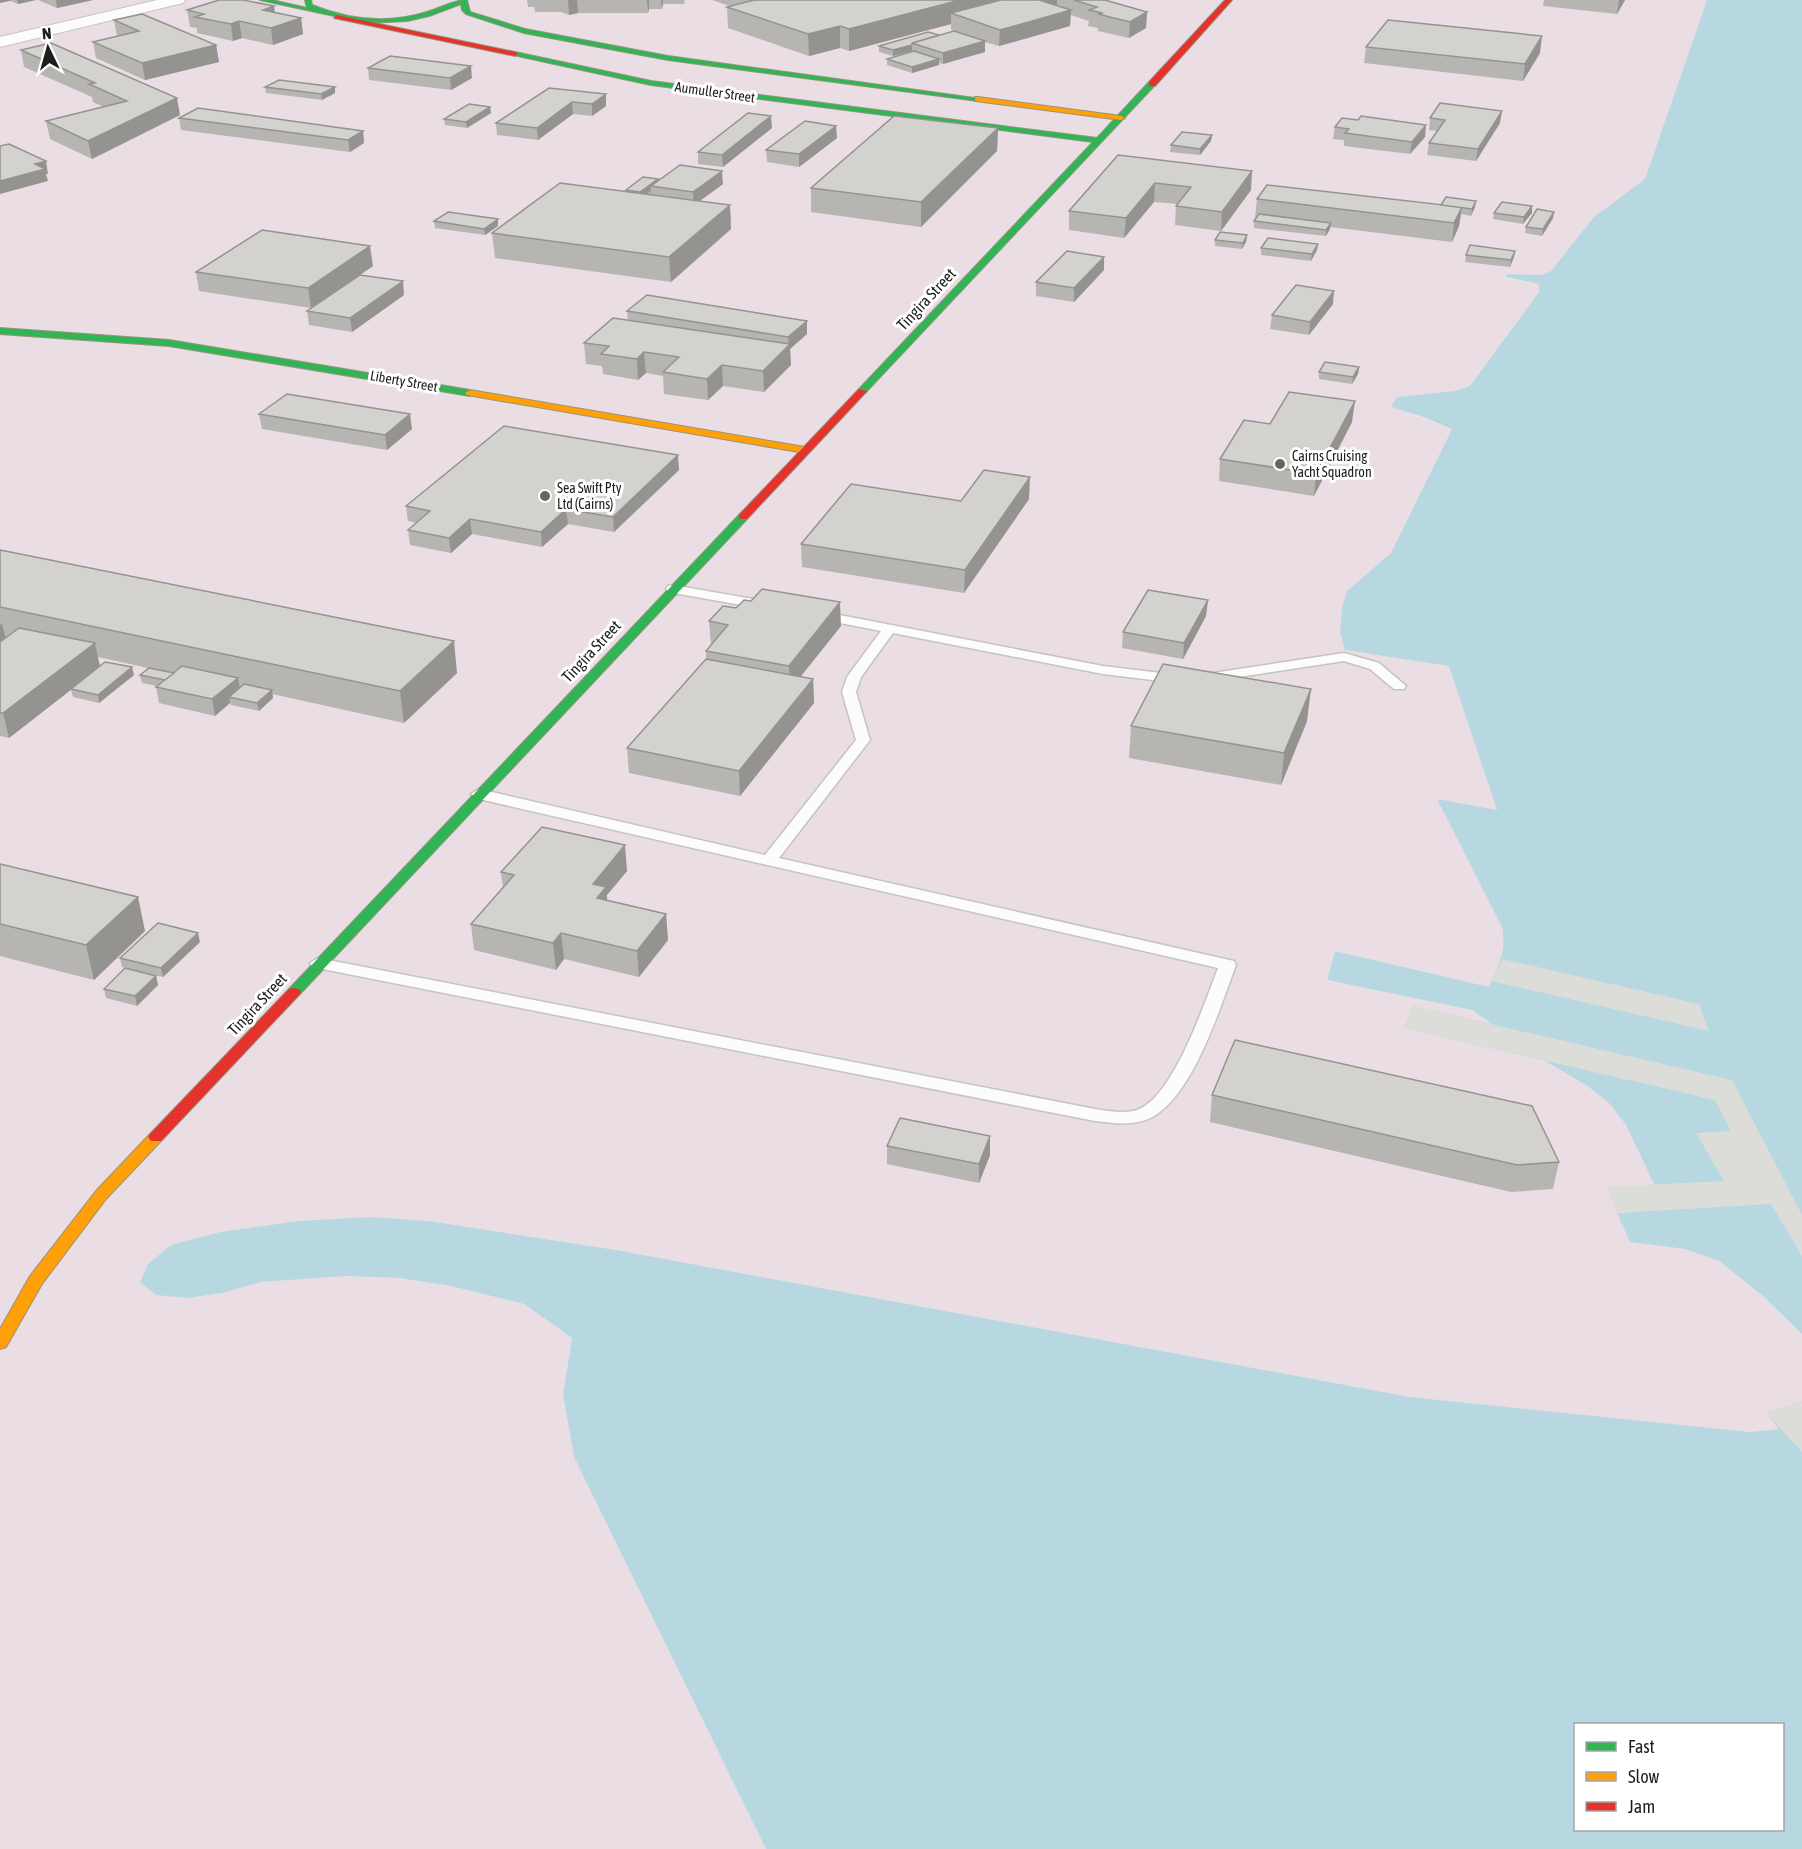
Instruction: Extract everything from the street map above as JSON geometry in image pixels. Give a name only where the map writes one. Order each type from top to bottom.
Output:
[{"type":"street","points":[[0,42],[177,0]]},
{"type":"street","points":[[263,0],[336,17],[367,20],[412,18],[444,10],[464,0]]},
{"type":"street","points":[[308,0],[309,6],[318,12]]},
{"type":"street","name":"Aumuller Street","points":[[464,0],[465,10],[468,13],[496,24],[668,58],[1121,118]]},
{"type":"street","name":"Tingira Street","points":[[0,1343],[36,1280],[101,1195],[318,963],[1121,118],[1229,0]]},
{"type":"street","name":"Aumuller Street","points":[[336,17],[651,82],[1098,140]]},
{"type":"street","name":"Liberty Street","points":[[0,331],[169,344],[225,351],[805,450]]},
{"type":"lane","points":[[673,589],[776,607]]},
{"type":"lane","points":[[810,614],[1165,679],[1207,678],[1344,657],[1363,660],[1378,666],[1399,686]]},
{"type":"lane","points":[[769,860],[863,740],[849,692],[854,677],[890,628]]},
{"type":"lane","points":[[318,963],[1095,1115],[1127,1118],[1156,1107],[1182,1073],[1228,965],[479,794]]},
{"type":"shaded area","points":[[0,0],[1707,0],[1645,179],[1594,217],[1551,271],[1542,275],[1507,274],[1506,278],[1539,284],[1539,292],[1470,386],[1455,391],[1397,397],[1392,407],[1452,429],[1391,553],[1347,591],[1345,650],[1449,665],[1497,811],[1438,799],[1502,927],[1505,944],[1502,959],[1489,987],[1335,951],[1327,980],[1472,1010],[1494,1025],[1404,1028],[1545,1061],[1586,1085],[1609,1103],[1626,1125],[1667,1210],[1617,1213],[1630,1242],[1685,1249],[1719,1261],[1763,1296],[1802,1334],[1802,1401],[1766,1413],[1780,1429],[1750,1432],[1410,1397],[616,1250],[429,1221],[370,1217],[298,1221],[220,1232],[171,1245],[188,1298],[222,1293],[261,1282],[346,1276],[399,1278],[451,1286],[524,1304],[572,1338],[563,1394],[574,1457],[766,1849],[0,1849]]},
{"type":"water","points":[[1707,0],[1802,0],[1802,1334],[1763,1296],[1719,1261],[1685,1249],[1630,1242],[1617,1213],[1666,1209],[1626,1125],[1609,1103],[1586,1085],[1545,1061],[1404,1028],[1413,1006],[1492,1024],[1472,1010],[1327,980],[1335,951],[1489,987],[1498,965],[1503,944],[1502,927],[1437,799],[1497,810],[1449,666],[1345,650],[1340,632],[1342,608],[1347,591],[1391,553],[1452,429],[1391,407],[1397,397],[1455,391],[1470,386],[1539,292],[1539,284],[1506,277],[1507,274],[1542,275],[1551,271],[1594,217],[1645,179]]},
{"type":"water","points":[[370,1217],[429,1221],[616,1250],[1410,1397],[1750,1432],[1779,1429],[1766,1413],[1802,1401],[1802,1849],[766,1849],[574,1457],[563,1394],[572,1338],[524,1304],[451,1286],[399,1278],[346,1276],[261,1282],[222,1293],[188,1298],[156,1295],[140,1282],[148,1264],[171,1245],[220,1232],[298,1221]]},
{"type":"pier","points":[[1502,959],[1699,1004],[1709,1031],[1491,981]]},
{"type":"pier","points":[[1413,1006],[1732,1080],[1802,1215],[1802,1256],[1771,1204],[1617,1213],[1606,1187],[1724,1181],[1696,1133],[1731,1131],[1715,1100],[1404,1028]]},
{"type":"pier","points":[[1802,1401],[1802,1452],[1766,1413]]},
{"type":"building","points":[[219,0],[243,0],[274,6],[263,10],[301,18],[271,28],[239,21],[231,24],[195,17],[204,14],[187,10]]},
{"type":"building","points":[[754,0],[960,0],[849,29],[840,26],[808,34],[727,7]]},
{"type":"building","points":[[1001,0],[1039,0],[1071,10],[1000,30],[951,13]]},
{"type":"building","points":[[1074,0],[1105,0],[1147,12],[1130,22],[1098,14],[1103,13],[1089,10],[1097,7]]},
{"type":"building","points":[[142,14],[216,45],[142,63],[93,42],[139,31],[114,20]]},
{"type":"building","points":[[1388,20],[1542,36],[1525,64],[1366,47]]},
{"type":"building","points":[[954,31],[985,41],[943,53],[912,43]]},
{"type":"building","points":[[928,32],[939,35],[893,50],[879,46]]},
{"type":"building","points":[[51,43],[177,98],[88,141],[46,121],[127,101],[89,84],[95,83],[21,50]]},
{"type":"building","points":[[914,51],[939,59],[912,67],[887,59]]},
{"type":"building","points":[[390,56],[471,66],[450,78],[368,68]]},
{"type":"building","points":[[279,80],[335,87],[321,94],[265,87]]},
{"type":"building","points":[[549,88],[606,94],[592,104],[572,102],[537,128],[496,123]]},
{"type":"building","points":[[1440,103],[1502,111],[1478,149],[1429,143],[1445,120],[1430,118]]},
{"type":"building","points":[[469,104],[490,107],[466,122],[444,119]]},
{"type":"building","points":[[198,108],[363,131],[348,140],[179,118]]},
{"type":"building","points":[[748,113],[771,116],[722,155],[698,152]]},
{"type":"building","points":[[894,116],[998,128],[921,202],[811,188]]},
{"type":"building","points":[[1361,116],[1426,125],[1412,142],[1345,133],[1349,129],[1335,127],[1342,118],[1358,120]]},
{"type":"building","points":[[805,121],[836,126],[799,154],[766,150]]},
{"type":"building","points":[[1182,132],[1212,135],[1200,149],[1171,145]]},
{"type":"building","points":[[9,144],[46,161],[35,164],[45,169],[0,181],[0,146]]},
{"type":"building","points":[[1118,155],[1252,171],[1222,212],[1176,206],[1191,187],[1155,183],[1126,218],[1069,211]]},
{"type":"building","points":[[680,165],[722,171],[693,192],[651,186]]},
{"type":"building","points":[[643,177],[658,179],[640,192],[626,190]]},
{"type":"building","points":[[560,183],[730,205],[669,257],[492,233]]},
{"type":"building","points":[[1267,185],[1462,207],[1454,223],[1257,199]]},
{"type":"building","points":[[1446,197],[1476,201],[1472,209],[1441,205]]},
{"type":"building","points":[[1502,202],[1532,206],[1524,217],[1494,213]]},
{"type":"building","points":[[1537,209],[1554,212],[1543,229],[1526,227]]},
{"type":"building","points":[[448,212],[498,219],[484,229],[434,221]]},
{"type":"building","points":[[1259,214],[1331,223],[1326,230],[1254,221]]},
{"type":"building","points":[[262,230],[370,246],[308,288],[196,272]]},
{"type":"building","points":[[1220,232],[1247,235],[1243,243],[1215,240]]},
{"type":"building","points":[[1268,238],[1318,244],[1312,254],[1261,248]]},
{"type":"building","points":[[1470,245],[1515,251],[1511,260],[1466,255]]},
{"type":"building","points":[[1067,251],[1104,257],[1074,288],[1036,282]]},
{"type":"building","points":[[360,275],[403,281],[350,318],[307,311]]},
{"type":"building","points":[[1296,285],[1334,291],[1310,322],[1272,315]]},
{"type":"building","points":[[647,295],[807,321],[788,337],[627,311]]},
{"type":"building","points":[[613,318],[790,344],[763,371],[722,365],[707,379],[663,372],[679,357],[644,352],[637,359],[601,354],[609,346],[584,343]]},
{"type":"building","points":[[1325,362],[1359,367],[1353,377],[1319,372]]},
{"type":"building","points":[[1289,392],[1355,401],[1316,474],[1220,459],[1244,420],[1270,424]]},
{"type":"building","points":[[287,394],[410,414],[385,435],[259,414]]},
{"type":"building","name":"Sea Swift Pty Ltd (Cairns)","points":[[504,426],[678,455],[613,517],[566,509],[541,532],[470,519],[449,538],[408,530],[430,511],[406,506]]},
{"type":"building","points":[[984,470],[1030,477],[965,570],[801,544],[851,484],[961,501]]},
{"type":"building","points":[[0,550],[454,641],[400,691],[0,607]]},
{"type":"building","points":[[762,589],[840,602],[789,666],[706,651],[728,625],[709,621],[723,606],[736,608],[744,600],[751,601]]},
{"type":"building","points":[[1148,590],[1208,600],[1184,643],[1123,632]]},
{"type":"building","points":[[19,628],[95,643],[0,713],[0,642]]},
{"type":"building","points":[[706,659],[813,679],[739,771],[627,748]]},
{"type":"building","points":[[105,662],[132,667],[98,695],[71,689]]},
{"type":"building","points":[[1163,664],[1311,689],[1284,753],[1131,726]]},
{"type":"building","points":[[182,666],[238,678],[212,699],[156,687]]},
{"type":"building","points":[[149,668],[174,673],[165,680],[140,675]]},
{"type":"building","points":[[244,684],[272,690],[257,703],[229,697]]},
{"type":"building","points":[[542,827],[625,845],[593,884],[606,887],[597,898],[666,914],[637,951],[561,933],[553,943],[471,924],[514,875],[501,872]]},
{"type":"building","points":[[0,864],[138,897],[86,945],[0,924]]},
{"type":"building","points":[[158,923],[198,933],[161,968],[120,958]]},
{"type":"building","points":[[125,968],[156,976],[135,996],[104,989]]},
{"type":"building","points":[[1235,1040],[1532,1106],[1559,1162],[1517,1165],[1212,1095]]},
{"type":"building","points":[[900,1118],[990,1136],[979,1164],[887,1146]]},
{"type":"traffic: fast","points":[[263,0],[318,12]]},
{"type":"traffic: fast","points":[[308,0],[309,6],[328,13],[367,21],[387,21],[427,15],[464,0]]},
{"type":"traffic: fast","points":[[464,0],[465,10],[468,13],[524,31],[668,58],[978,99]]},
{"type":"traffic: fast","points":[[515,54],[651,83],[1098,140]]},
{"type":"traffic: fast","points":[[862,391],[1152,84]]},
{"type":"traffic: fast","points":[[0,331],[169,343],[470,393]]},
{"type":"traffic: fast","points":[[294,992],[743,517]]},
{"type":"traffic: slow","points":[[978,99],[1121,118]]},
{"type":"traffic: slow","points":[[470,393],[805,450]]},
{"type":"traffic: slow","points":[[0,1343],[36,1280],[101,1195],[156,1137]]},
{"type":"traffic: jam","points":[[1152,84],[1229,0]]},
{"type":"traffic: jam","points":[[336,17],[515,54]]},
{"type":"traffic: jam","points":[[743,517],[862,391]]},
{"type":"traffic: jam","points":[[156,1137],[294,992]]},
{"type":"place","name":"Cairns Cruising Yacht Squadron","points":[[1280,464]]},
{"type":"place","name":"Sea Swift Pty Ltd (Cairns)","points":[[545,496]]}]
